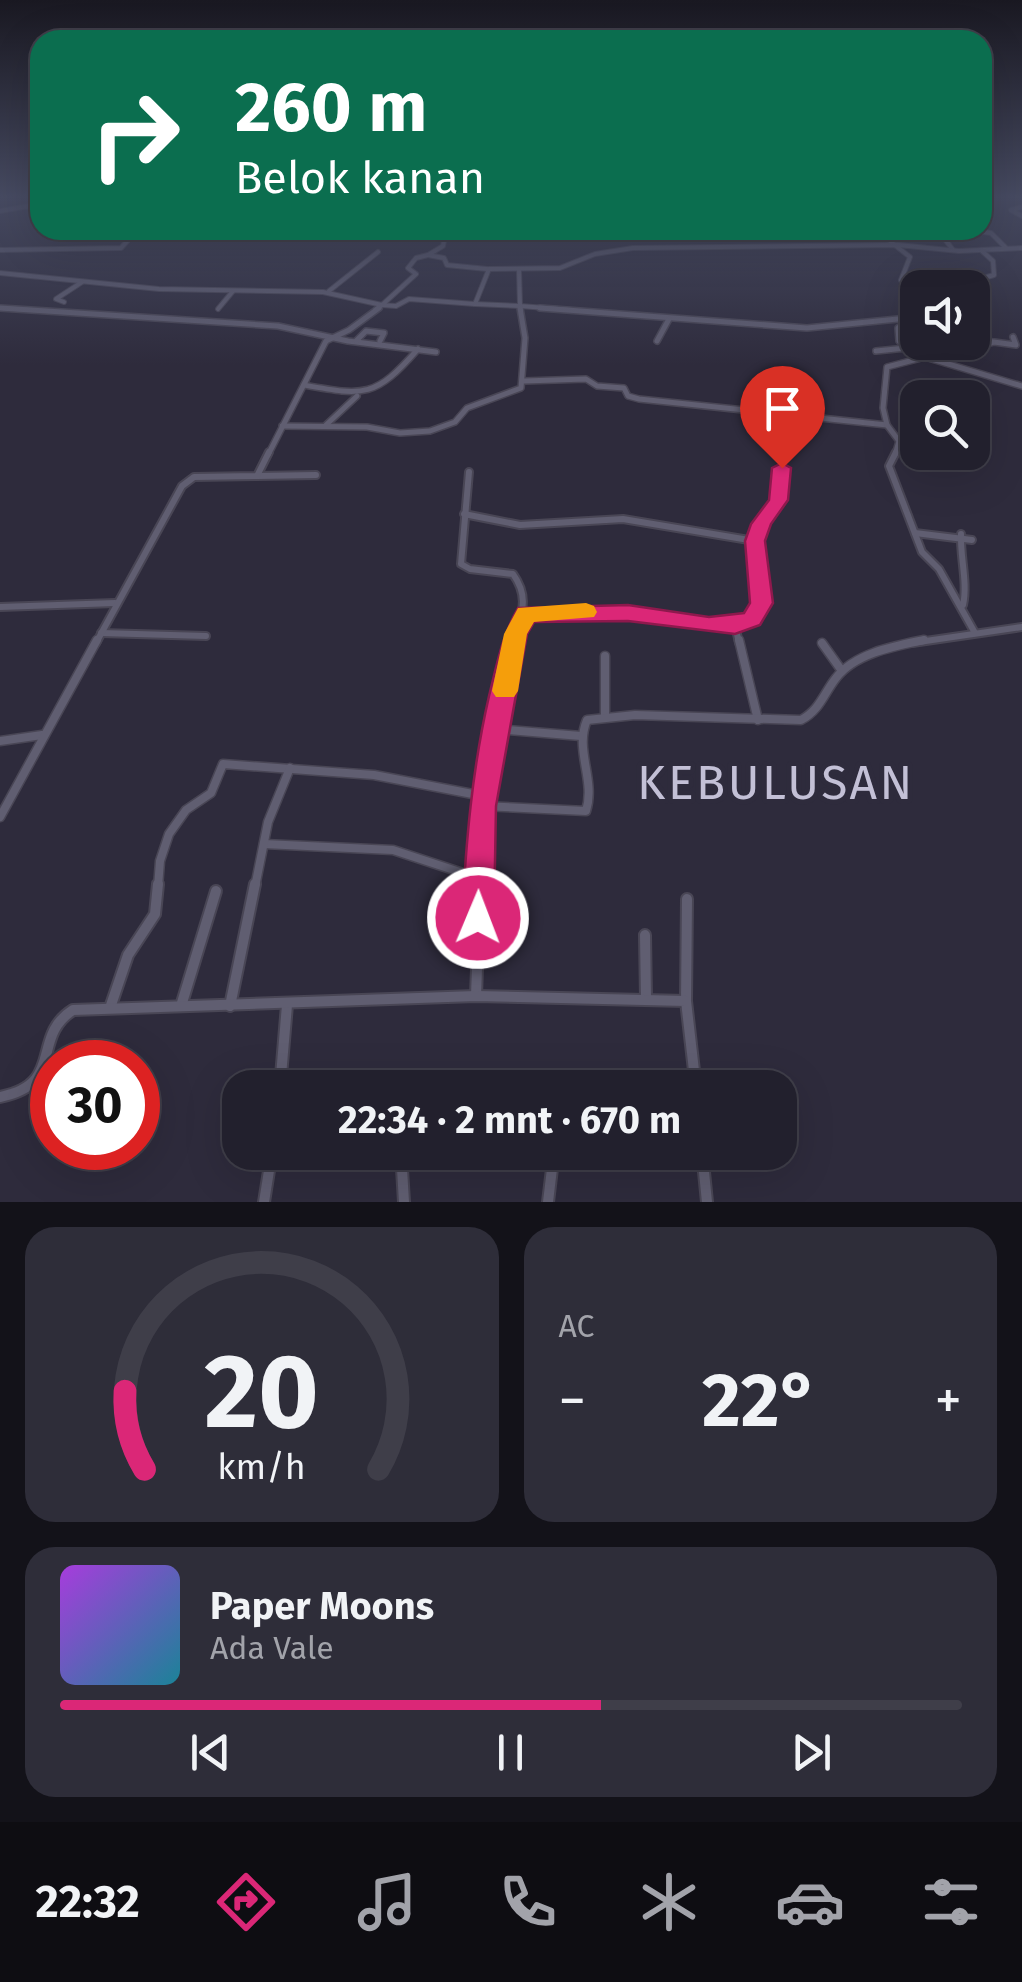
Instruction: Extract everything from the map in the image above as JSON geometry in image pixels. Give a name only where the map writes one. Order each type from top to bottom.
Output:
[{"type":"street","points":[[328,292],[377,253]]},
{"type":"street","points":[[257,476],[324,342],[349,330],[382,305],[416,274],[409,266],[420,256],[444,258],[447,265],[518,270],[560,268],[601,253]]},
{"type":"street","points":[[984,253],[993,262],[994,274],[990,275]]},
{"type":"street","points":[[475,304],[489,269]]},
{"type":"street","points":[[282,426],[367,427],[400,433],[430,430],[454,422],[468,408],[514,392],[524,381],[525,338],[518,270]]},
{"type":"street","points":[[0,273],[234,290],[328,292],[396,306],[406,299],[812,328],[900,319]]},
{"type":"street","points":[[64,302],[56,299],[84,281]]},
{"type":"street","points":[[218,309],[234,290]]},
{"type":"street","points":[[0,308],[278,326],[332,338],[436,352]]},
{"type":"street","points":[[657,341],[669,320]]},
{"type":"street","points":[[355,341],[371,330],[384,332],[380,342]]},
{"type":"street","points":[[1014,337],[1019,346]]},
{"type":"street","points":[[990,341],[1019,346]]},
{"type":"street","points":[[325,426],[358,396],[396,374],[418,348]]},
{"type":"street","points":[[876,352],[900,349]]},
{"type":"street","points":[[887,425],[883,408],[887,367],[914,360]]},
{"type":"street","points":[[936,360],[1022,386]]},
{"type":"street","points":[[524,381],[586,380],[596,386],[624,388],[628,396],[638,399],[887,425],[895,431],[901,447],[889,463],[892,478],[922,552],[939,569],[975,633]]},
{"type":"street","points":[[304,385],[358,396]]},
{"type":"street","points":[[526,614],[628,613],[692,624],[735,626],[758,614],[762,603],[755,541],[761,524],[778,500],[782,468]]},
{"type":"street","points":[[469,472],[461,564],[470,569],[513,574],[522,589],[526,614],[516,634],[482,801],[476,996]]},
{"type":"street","points":[[0,817],[186,480],[316,476]]},
{"type":"street","points":[[464,514],[520,525],[623,518],[755,541]]},
{"type":"street","points":[[914,533],[972,540]]},
{"type":"street","points":[[962,536],[960,563],[966,592],[963,606]]},
{"type":"street","points":[[0,607],[116,603]]},
{"type":"street","points":[[735,626],[758,720]]},
{"type":"street","points":[[110,1008],[128,955],[155,914],[160,861],[180,816],[211,793],[223,764],[374,775],[482,801],[586,811],[591,796],[581,736],[586,720],[605,716],[790,721],[812,716],[842,672],[883,652],[1022,626]]},
{"type":"street","points":[[100,633],[206,636]]},
{"type":"street","points":[[822,643],[842,672]]},
{"type":"street","points":[[605,656],[605,716]]},
{"type":"street","points":[[497,729],[581,736]]},
{"type":"street","points":[[0,741],[43,735]]},
{"type":"street","points":[[230,1006],[264,844],[290,768]]},
{"type":"street","points":[[264,844],[394,850],[478,878]]},
{"type":"street","points":[[181,1006],[216,891]]},
{"type":"street","points":[[687,899],[686,1001],[694,1070]]},
{"type":"street","points":[[646,935],[646,999]]},
{"type":"street","points":[[52,1040],[61,1016],[74,1010],[476,996],[686,1001]]},
{"type":"street","points":[[282,1070],[287,1005]]},
{"type":"street","points":[[0,1096],[30,1090]]},
{"type":"street","points":[[264,1202],[269,1170]]},
{"type":"street","points":[[403,1170],[404,1202]]},
{"type":"street","points":[[548,1202],[552,1170]]},
{"type":"street","points":[[704,1170],[707,1202]]},
{"type":"slow traffic","points":[[505,691],[516,634],[526,614],[586,612]]},
{"type":"district","name":"KEBULUSAN","points":[[776,782]]},
{"type":"route","points":[[478,918],[482,806],[490,753],[516,634],[526,614],[628,613],[692,624],[735,626],[752,619],[762,603],[755,541],[782,492],[782,468]]}]
